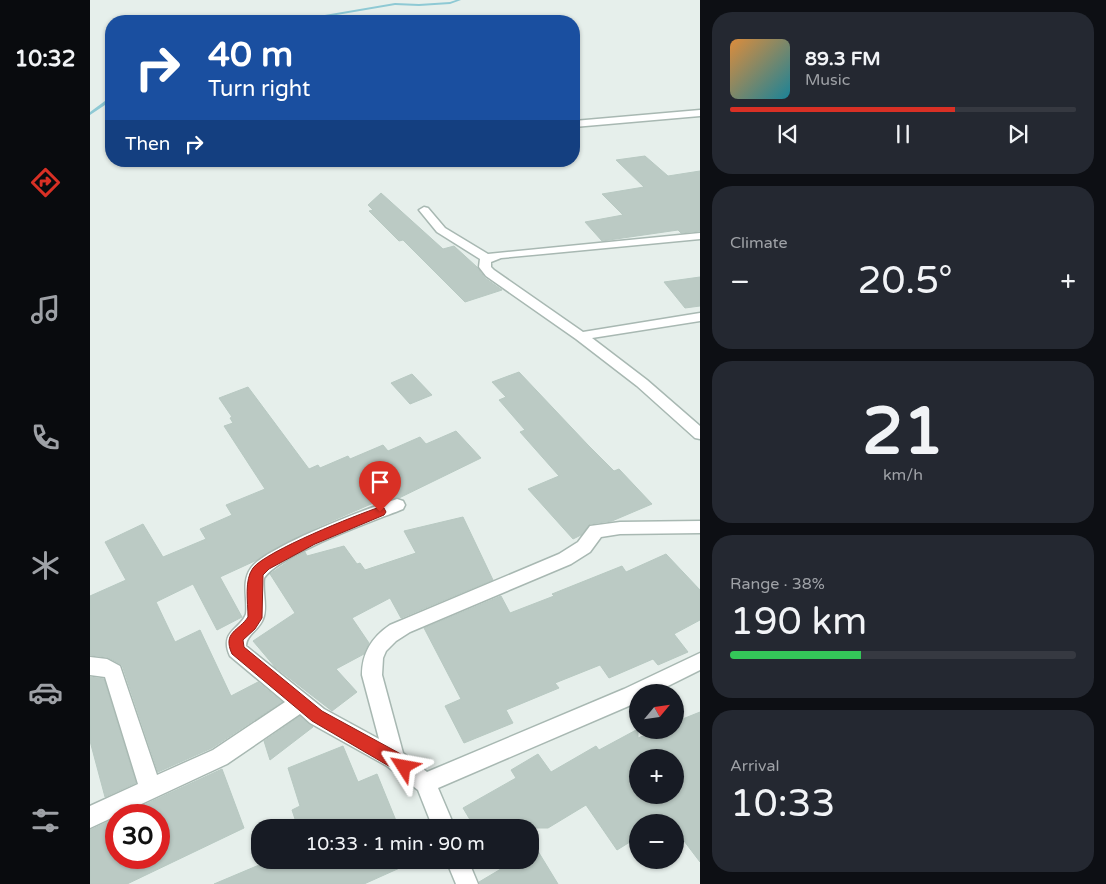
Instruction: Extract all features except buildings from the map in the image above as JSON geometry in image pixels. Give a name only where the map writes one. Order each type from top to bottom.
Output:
[{"type":"street","points":[[580,123],[700,113]]},
{"type":"street","points":[[424,210],[441,230],[488,259]]},
{"type":"street","points":[[700,236],[501,255],[485,261],[485,266],[490,273],[581,336],[642,383],[700,434]]},
{"type":"street","points":[[581,336],[700,316]]},
{"type":"street","points":[[398,505],[310,540],[264,566],[255,578],[255,618],[239,633],[236,640],[237,650],[317,716],[394,758],[425,784],[440,819]]},
{"type":"street","points":[[394,758],[372,675],[371,662],[381,644],[391,634],[404,626],[579,551],[596,531],[620,528],[700,527]]},
{"type":"street","points":[[425,784],[631,695],[700,661]]},
{"type":"street","points":[[90,666],[107,668],[113,672],[151,790]]},
{"type":"street","points":[[90,817],[220,757],[300,703]]},
{"type":"street","points":[[461,869],[467,884]]},
{"type":"waterway","points":[[331,15],[395,4],[419,5],[450,3],[459,0]]},
{"type":"waterway","points":[[90,114],[105,103]]},
{"type":"route","points":[[380,512],[310,540],[264,566],[255,578],[255,618],[239,633],[236,640],[237,650],[317,716],[394,758],[404,767]]}]
